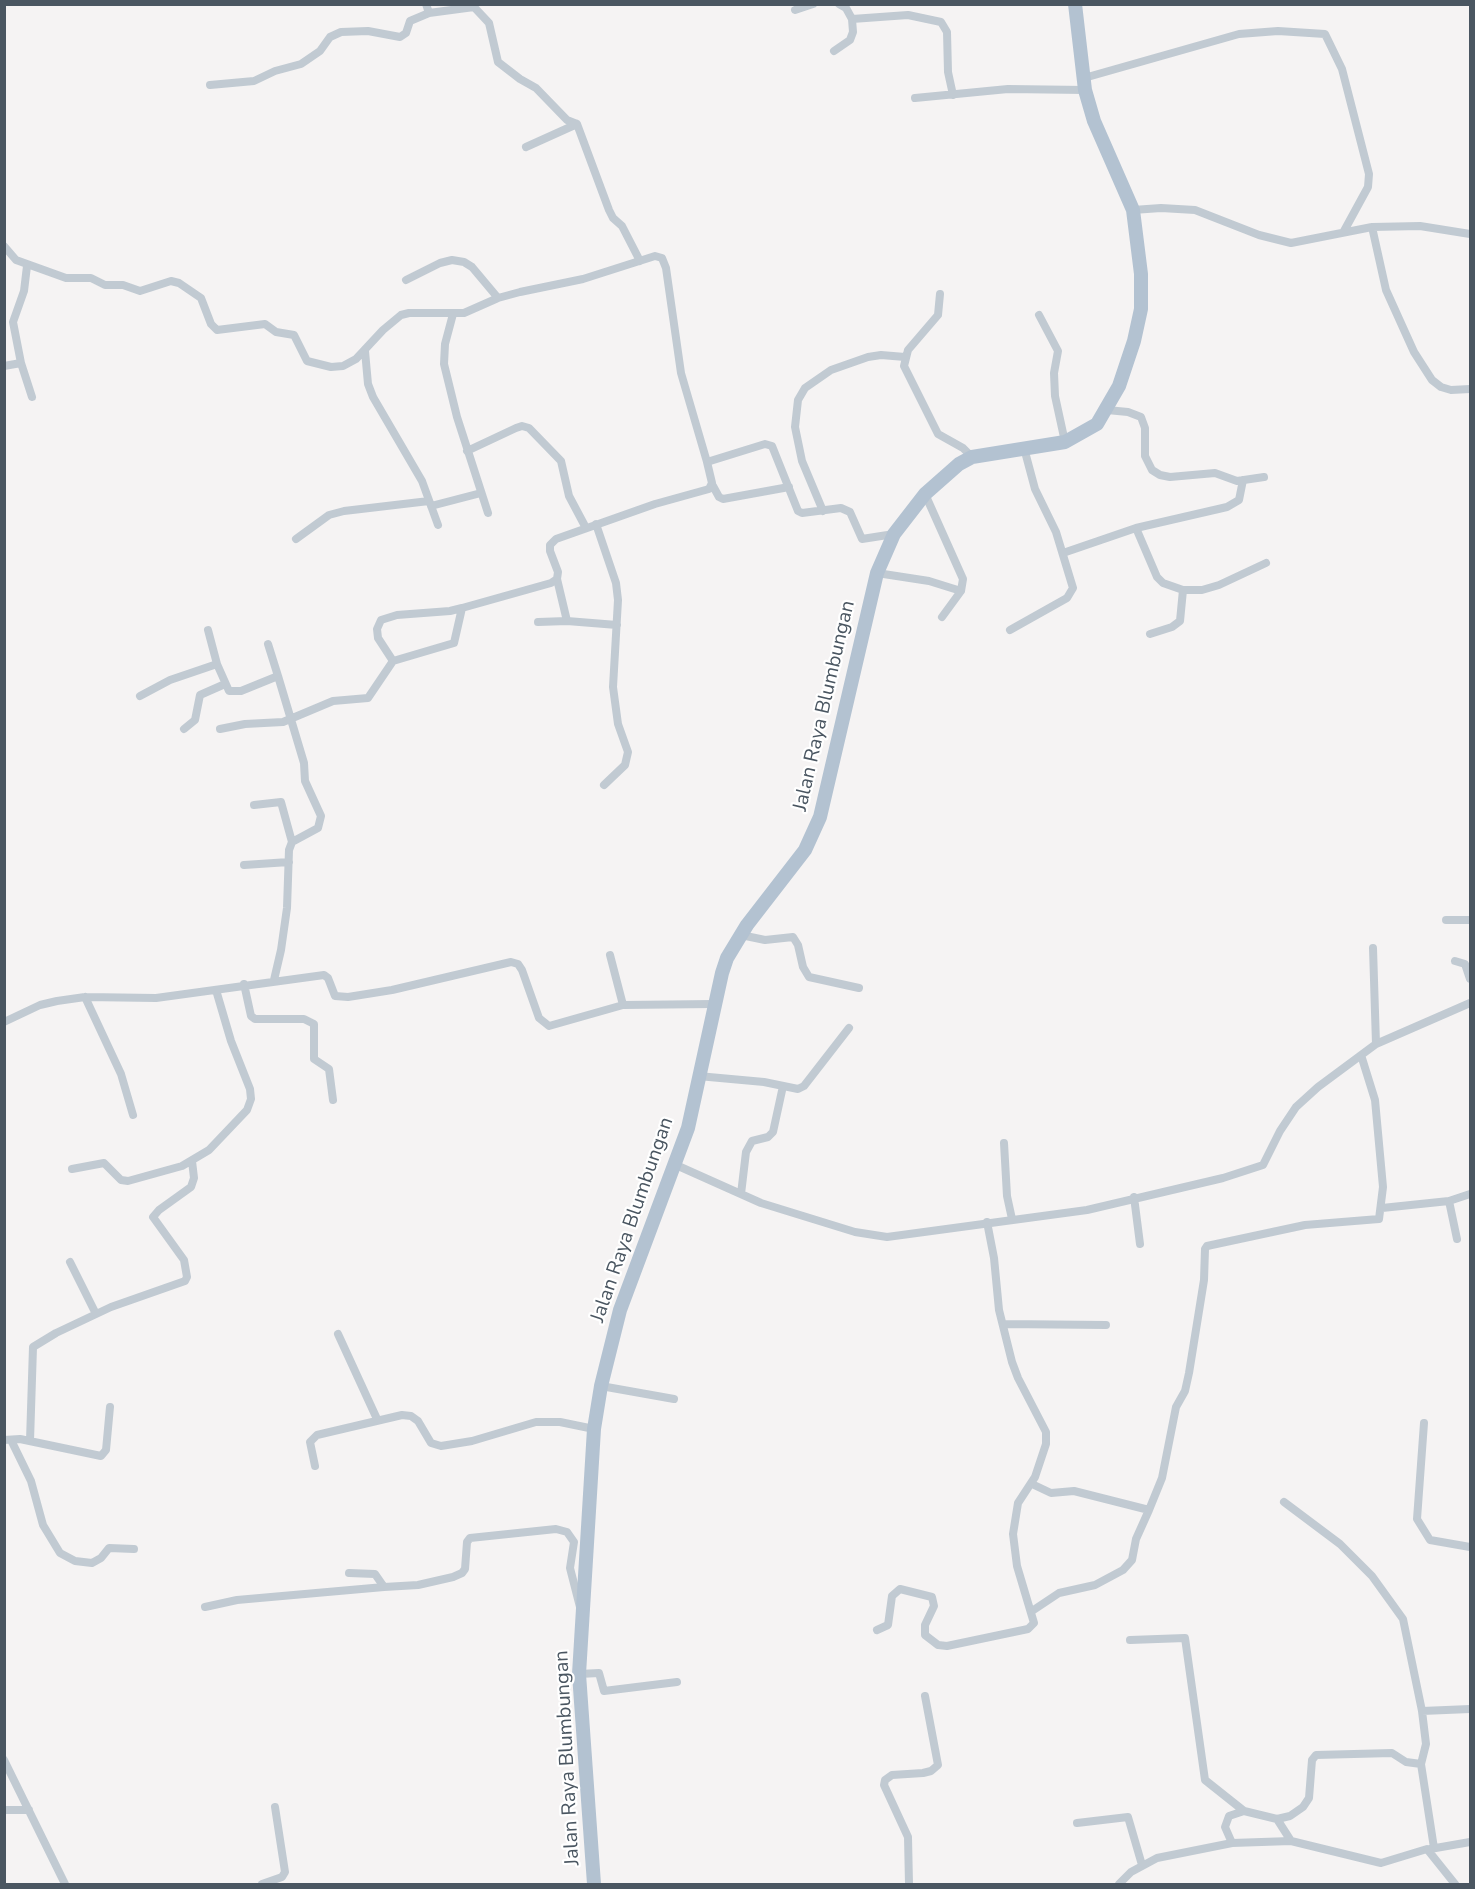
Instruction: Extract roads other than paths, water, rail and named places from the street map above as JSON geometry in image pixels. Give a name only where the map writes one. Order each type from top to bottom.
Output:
[{"type":"main road","name":"Jalan Raya Blumbungan","points":[[594,1884],[579,1674],[594,1429],[601,1386],[620,1310],[688,1128],[713,1004],[727,958],[741,935],[805,850],[820,817],[848,689],[877,573],[894,534],[925,494],[946,474],[972,457],[1065,442],[1097,424],[1119,386],[1141,309],[1141,274],[1133,210],[1094,121],[1084,84],[1075,4]]},
{"type":"street","points":[[795,10],[813,4]]},
{"type":"street","points":[[834,51],[850,40],[854,32],[852,19],[846,8],[839,4]]},
{"type":"street","points":[[210,85],[254,81],[275,70],[301,64],[320,51],[330,37],[341,32],[368,31],[400,37],[406,33],[410,21],[427,9],[474,7],[489,23],[498,62],[520,79],[537,88],[567,120],[578,124]]},
{"type":"street","points":[[852,19],[908,15],[941,22],[947,32],[948,72],[953,95]]},
{"type":"street","points":[[915,98],[1084,84],[1239,34],[1267,31],[1318,31],[1325,34],[1342,69],[1369,174],[1368,187],[1344,231]]},
{"type":"street","points":[[526,147],[578,124]]},
{"type":"street","points":[[578,124],[609,210],[624,230],[640,261]]},
{"type":"street","points":[[1133,210],[1161,208],[1195,210],[1259,235],[1292,243],[1372,227],[1420,226],[1470,234]]},
{"type":"street","points":[[1372,227],[1386,290],[1414,352],[1432,380],[1441,387],[1452,390],[1470,389]]},
{"type":"street","points":[[6,250],[27,266],[66,278],[87,278],[105,285],[123,285],[140,291],[171,281],[179,283],[201,298],[211,324],[217,330],[265,324],[276,332],[294,335],[310,363],[331,367],[343,366],[365,351],[383,330],[401,315],[409,313],[453,314],[481,308],[498,298],[584,279],[655,256],[664,262],[681,373],[712,486],[723,499],[789,487]]},
{"type":"street","points":[[406,280],[440,263],[464,262],[472,267],[498,298]]},
{"type":"street","points":[[27,266],[24,291],[13,322],[21,363],[32,397]]},
{"type":"street","points":[[940,294],[938,315],[908,350],[904,357],[904,366],[938,434],[963,448],[972,457]]},
{"type":"street","points":[[453,314],[445,344],[444,364],[467,452],[488,513]]},
{"type":"street","points":[[1039,315],[1058,351],[1054,373],[1055,396],[1065,442]]},
{"type":"street","points":[[365,351],[368,384],[373,397],[422,481],[438,525]]},
{"type":"street","points":[[823,511],[802,460],[795,427],[798,400],[805,388],[831,370],[881,354],[904,357]]},
{"type":"street","points":[[4,366],[21,363]]},
{"type":"street","points":[[1107,410],[1128,412],[1141,417],[1145,428],[1145,456],[1152,470],[1160,475],[1170,477],[1215,473],[1231,480],[1264,477]]},
{"type":"street","points":[[467,452],[516,428],[522,426],[529,428],[561,460],[569,496],[585,528]]},
{"type":"street","points":[[707,462],[765,444],[772,446],[798,511],[802,513],[841,508],[850,512],[862,539],[894,534]]},
{"type":"street","points":[[1010,630],[1072,593],[1063,553],[1035,489],[1024,448]]},
{"type":"street","points":[[1063,553],[1136,528],[1227,507],[1239,500],[1243,480]]},
{"type":"street","points":[[567,621],[557,579],[558,572],[550,545],[556,539],[712,486]]},
{"type":"street","points":[[296,539],[330,515],[344,510],[430,504],[481,494]]},
{"type":"street","points":[[925,494],[959,564],[963,579],[962,591],[942,616]]},
{"type":"street","points":[[596,524],[616,583],[612,687],[618,724],[628,752],[625,765],[604,785]]},
{"type":"street","points":[[1136,528],[1157,577],[1162,583],[1183,590],[1193,591],[1219,585],[1236,579],[1266,562]]},
{"type":"street","points":[[877,573],[929,581],[962,591]]},
{"type":"street","points":[[393,661],[378,638],[377,629],[381,620],[397,615],[450,611],[551,584],[557,579]]},
{"type":"street","points":[[1150,634],[1172,627],[1180,621],[1183,590]]},
{"type":"street","points":[[220,729],[293,719],[333,701],[364,700],[373,692],[393,661],[454,643],[462,608]]},
{"type":"street","points":[[538,622],[567,621],[616,625]]},
{"type":"street","points":[[208,630],[225,684],[234,692],[278,676]]},
{"type":"street","points":[[268,644],[293,719],[304,763],[304,781],[321,816],[318,828],[292,842]]},
{"type":"street","points":[[140,696],[170,680],[217,664]]},
{"type":"street","points":[[184,729],[195,720],[200,695],[225,684]]},
{"type":"street","points":[[254,806],[281,802],[292,842],[287,908],[274,980]]},
{"type":"street","points":[[244,865],[289,862]]},
{"type":"street","points":[[1446,920],[1470,920]]},
{"type":"street","points":[[741,935],[765,940],[793,937],[798,945],[803,967],[810,977],[859,988]]},
{"type":"street","points":[[1373,948],[1376,1044]]},
{"type":"street","points":[[610,955],[623,1005]]},
{"type":"street","points":[[1455,961],[1466,964],[1470,979]]},
{"type":"street","points":[[4,1022],[40,1005],[85,997],[156,998],[244,984],[324,975],[328,978],[334,996],[372,993],[511,962],[518,964],[522,970],[539,1018],[549,1026],[623,1005],[713,1004]]},
{"type":"street","points":[[244,984],[251,1016],[304,1019],[314,1024],[314,1059],[329,1070],[333,1100]]},
{"type":"street","points":[[72,1169],[104,1163],[122,1180],[128,1181],[192,1161],[209,1150],[247,1110],[251,1099],[216,990]]},
{"type":"street","points":[[85,997],[121,1074],[133,1115]]},
{"type":"street","points":[[676,1165],[741,1194],[839,1228],[888,1237],[1012,1218],[1087,1210],[1134,1197],[1223,1178],[1263,1165],[1280,1131],[1296,1107],[1361,1055],[1376,1044],[1470,1003]]},
{"type":"street","points":[[698,1076],[764,1082],[798,1089],[804,1086],[849,1028]]},
{"type":"street","points":[[1032,1611],[1059,1593],[1095,1585],[1123,1570],[1132,1560],[1136,1539],[1162,1478],[1176,1407],[1187,1382],[1204,1280],[1207,1246],[1317,1223],[1376,1221],[1381,1216],[1383,1187],[1375,1100],[1372,1081],[1361,1055]]},
{"type":"street","points":[[741,1194],[746,1152],[752,1141],[768,1137],[773,1132],[783,1086]]},
{"type":"street","points":[[1004,1143],[1007,1196],[1012,1218]]},
{"type":"street","points":[[30,1442],[33,1347],[96,1314],[185,1281],[188,1277],[184,1260],[153,1217],[191,1187],[194,1178],[192,1161]]},
{"type":"street","points":[[1382,1208],[1449,1201],[1470,1194]]},
{"type":"street","points":[[1134,1197],[1140,1244]]},
{"type":"street","points":[[1449,1201],[1457,1239]]},
{"type":"street","points":[[877,1630],[888,1625],[892,1596],[900,1589],[932,1596],[934,1605],[925,1625],[925,1635],[938,1645],[947,1646],[1028,1629],[1034,1623],[1017,1566],[1013,1534],[1018,1503],[1032,1484],[1046,1444],[1046,1432],[1017,1378],[1003,1324],[987,1222]]},
{"type":"street","points":[[70,1262],[96,1314]]},
{"type":"street","points":[[1003,1324],[1106,1325]]},
{"type":"street","points":[[338,1334],[377,1419]]},
{"type":"street","points":[[601,1386],[675,1399]]},
{"type":"street","points":[[8,1440],[101,1456],[106,1450],[110,1407]]},
{"type":"street","points":[[315,1466],[310,1442],[312,1438],[377,1419],[411,1416],[418,1421],[431,1443],[441,1446],[487,1437],[536,1422],[560,1422],[594,1429]]},
{"type":"street","points":[[1424,1423],[1417,1518],[1430,1540],[1470,1547]]},
{"type":"street","points":[[8,1440],[31,1481],[43,1526],[60,1553],[75,1561],[92,1563],[101,1558],[110,1548],[134,1549]]},
{"type":"street","points":[[1032,1484],[1051,1492],[1074,1491],[1149,1510]]},
{"type":"street","points":[[1284,1502],[1340,1544],[1372,1576],[1403,1619],[1410,1642],[1422,1711],[1426,1744],[1422,1764],[1431,1849],[1455,1884]]},
{"type":"street","points":[[205,1607],[237,1600],[418,1585],[462,1573],[466,1542],[474,1536],[556,1529],[567,1532],[574,1542],[570,1568],[582,1614]]},
{"type":"street","points":[[349,1573],[375,1574],[384,1587]]},
{"type":"street","points":[[1130,1640],[1185,1638],[1205,1780],[1244,1811],[1277,1820],[1296,1811],[1309,1798],[1312,1760],[1316,1755],[1392,1753],[1406,1762],[1422,1764]]},
{"type":"street","points":[[579,1674],[598,1673],[604,1691],[677,1682]]},
{"type":"street","points":[[909,1884],[908,1837],[884,1785],[885,1780],[892,1775],[922,1773],[931,1771],[938,1765],[925,1696]]},
{"type":"street","points":[[1422,1711],[1470,1709]]},
{"type":"street","points":[[4,1760],[65,1884]]},
{"type":"street","points":[[262,1884],[278,1882],[285,1872],[276,1807]]},
{"type":"street","points":[[4,1810],[29,1810]]},
{"type":"street","points":[[1232,1843],[1224,1822],[1229,1816],[1244,1811]]},
{"type":"street","points":[[1077,1823],[1128,1817],[1142,1865]]},
{"type":"street","points":[[1277,1820],[1291,1841]]},
{"type":"street","points":[[1119,1884],[1142,1865],[1157,1858],[1232,1843],[1291,1841],[1381,1863],[1431,1849],[1470,1842]]}]
